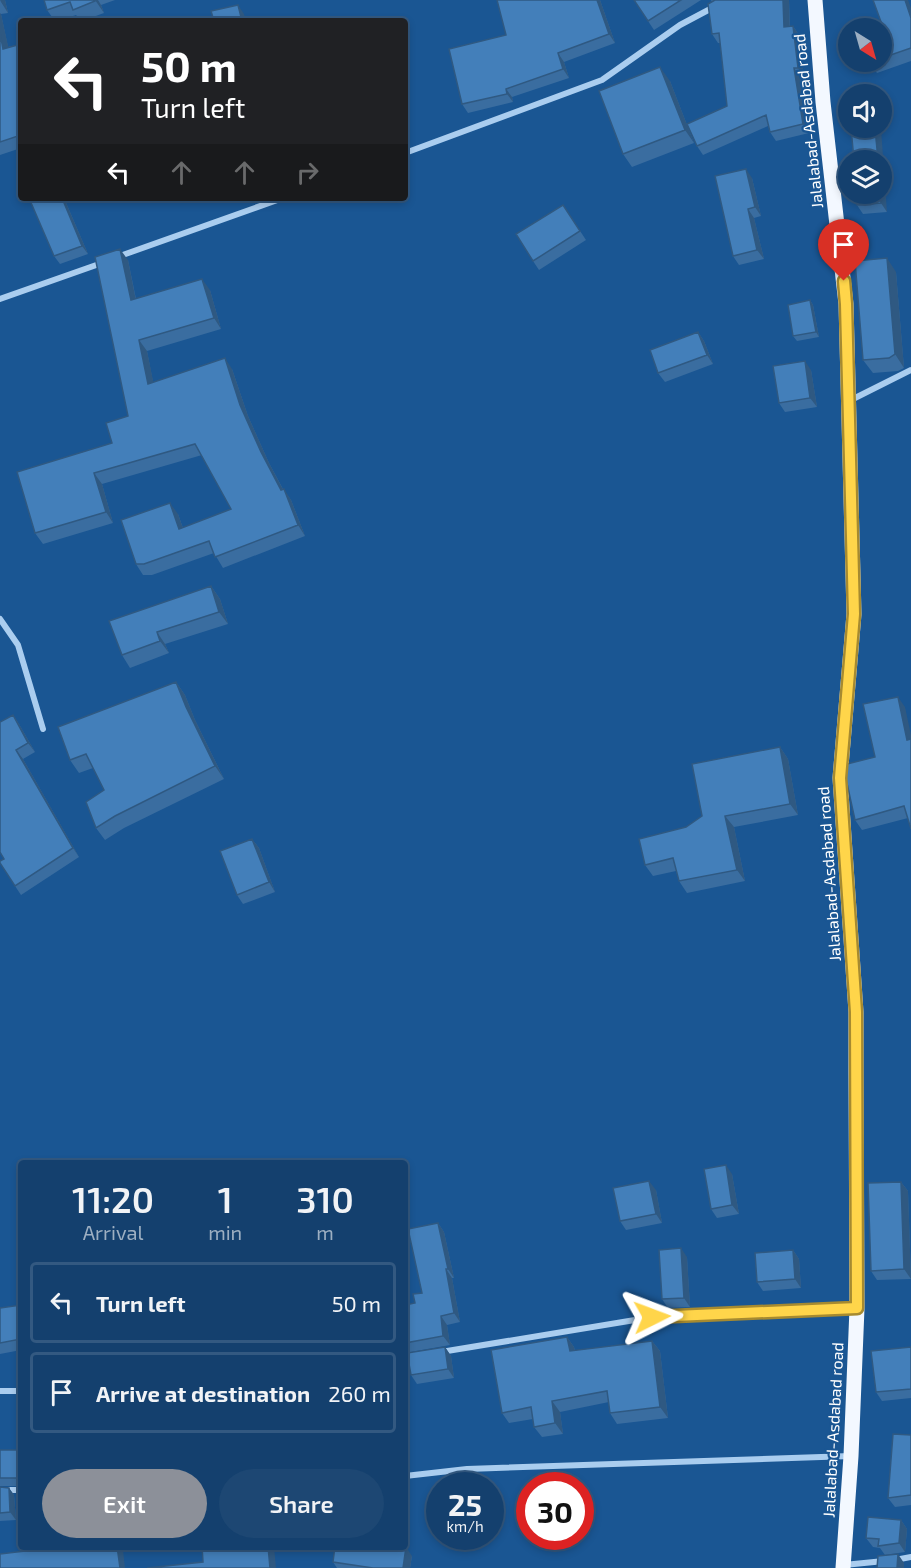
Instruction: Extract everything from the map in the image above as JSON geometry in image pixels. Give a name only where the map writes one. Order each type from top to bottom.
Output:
[{"type":"main road","name":"Jalalabad-Asdabad road","points":[[815,0],[823,102],[846,304],[854,614],[840,778],[856,1012],[857,1308],[843,1566]]},
{"type":"street","points":[[408,152],[602,80],[680,25],[727,0]]},
{"type":"street","points":[[0,299],[275,201]]},
{"type":"street","points":[[849,401],[911,370]]},
{"type":"street","points":[[0,619],[18,645],[43,729]]},
{"type":"street","points":[[429,1354],[652,1317],[857,1308]]},
{"type":"street","points":[[0,1391],[18,1391]]},
{"type":"street","points":[[408,1476],[467,1468],[850,1456]]},
{"type":"street","points":[[0,1490],[18,1490]]},
{"type":"street","points":[[843,1566],[911,1557]]},
{"type":"building","points":[[44,0],[95,1],[73,10],[70,2],[47,10]]},
{"type":"building","points":[[497,0],[597,0],[609,34],[558,53],[563,69],[506,89],[507,94],[462,104],[449,49],[506,35]]},
{"type":"building","points":[[634,0],[681,0],[648,21]]},
{"type":"building","points":[[715,0],[783,0],[784,27],[793,26],[798,68],[794,68],[803,124],[770,132],[766,115],[697,146],[687,124],[727,106],[719,33],[712,34],[708,4]]},
{"type":"building","points":[[873,0],[905,0],[911,18],[911,48],[892,55],[892,18],[880,18]]},
{"type":"building","points":[[238,5],[241,18],[213,18],[211,11]]},
{"type":"building","points":[[0,33],[3,49],[18,45],[18,136],[0,142]]},
{"type":"building","points":[[660,67],[685,130],[623,154],[599,91]]},
{"type":"building","points":[[852,138],[876,138],[877,150],[853,150]]},
{"type":"building","points":[[746,169],[755,207],[748,209],[757,250],[733,256],[715,176]]},
{"type":"building","points":[[30,201],[63,201],[82,246],[54,256]]},
{"type":"building","points":[[563,205],[580,231],[533,261],[516,234]]},
{"type":"building","points":[[120,249],[131,300],[202,279],[214,318],[139,340],[148,384],[225,358],[240,405],[261,452],[281,490],[284,489],[298,525],[215,557],[209,541],[144,564],[136,564],[121,520],[170,503],[179,529],[231,509],[195,444],[94,473],[106,512],[35,533],[17,472],[112,443],[106,423],[128,416],[95,257]]},
{"type":"building","points":[[887,258],[895,354],[889,358],[863,360],[855,261]]},
{"type":"building","points":[[810,300],[816,332],[793,336],[788,305]]},
{"type":"building","points":[[698,332],[707,355],[658,373],[650,350]]},
{"type":"building","points":[[805,361],[810,398],[779,403],[773,366]]},
{"type":"building","points":[[211,586],[219,612],[157,632],[160,641],[122,655],[109,621]]},
{"type":"building","points":[[176,682],[215,766],[115,816],[96,828],[86,802],[104,790],[86,754],[70,760],[58,727]]},
{"type":"building","points":[[898,697],[907,740],[911,739],[911,829],[904,806],[855,820],[843,765],[875,757],[863,704]]},
{"type":"building","points":[[13,715],[28,743],[16,750],[73,848],[15,886],[0,863],[4,859],[0,852],[0,722]]},
{"type":"building","points":[[780,747],[790,804],[725,816],[737,870],[679,881],[673,858],[645,865],[639,839],[686,827],[702,816],[692,764]]},
{"type":"building","points":[[252,839],[269,882],[237,895],[220,851]]},
{"type":"building","points":[[726,1165],[732,1205],[711,1209],[704,1169]]},
{"type":"building","points":[[649,1181],[656,1214],[620,1221],[613,1188]]},
{"type":"building","points":[[901,1182],[904,1269],[871,1271],[868,1183]]},
{"type":"building","points":[[438,1223],[454,1313],[441,1316],[443,1336],[408,1342],[408,1304],[415,1303],[413,1294],[422,1293],[408,1229]]},
{"type":"building","points":[[681,1248],[684,1298],[662,1299],[659,1250]]},
{"type":"building","points":[[793,1250],[795,1279],[757,1282],[755,1253]]},
{"type":"building","points":[[18,1305],[18,1340],[0,1343],[0,1308]]},
{"type":"building","points":[[567,1337],[570,1351],[652,1341],[660,1407],[610,1413],[607,1391],[552,1401],[555,1423],[534,1427],[531,1407],[502,1413],[491,1350]]},
{"type":"building","points":[[445,1347],[448,1369],[411,1375],[408,1353]]},
{"type":"building","points":[[911,1347],[911,1389],[876,1392],[871,1351]]},
{"type":"building","points":[[893,1434],[911,1435],[911,1495],[888,1498]]},
{"type":"building","points":[[0,1450],[18,1450],[18,1478],[0,1478]]},
{"type":"building","points":[[0,1487],[9,1488],[10,1512],[0,1513]]},
{"type":"building","points":[[868,1517],[901,1520],[899,1543],[878,1546],[879,1539],[866,1538]]},
{"type":"building","points":[[34,1550],[118,1550],[120,1568],[0,1568],[0,1554]]},
{"type":"building","points":[[202,1550],[268,1550],[270,1568],[147,1568],[203,1562]]},
{"type":"building","points":[[334,1550],[406,1550],[403,1568],[373,1568],[333,1562]]},
{"type":"building","points":[[898,1554],[897,1568],[877,1568],[878,1556]]},
{"type":"route","points":[[652,1317],[857,1308],[856,1012],[840,778],[854,614],[844,281]]}]
